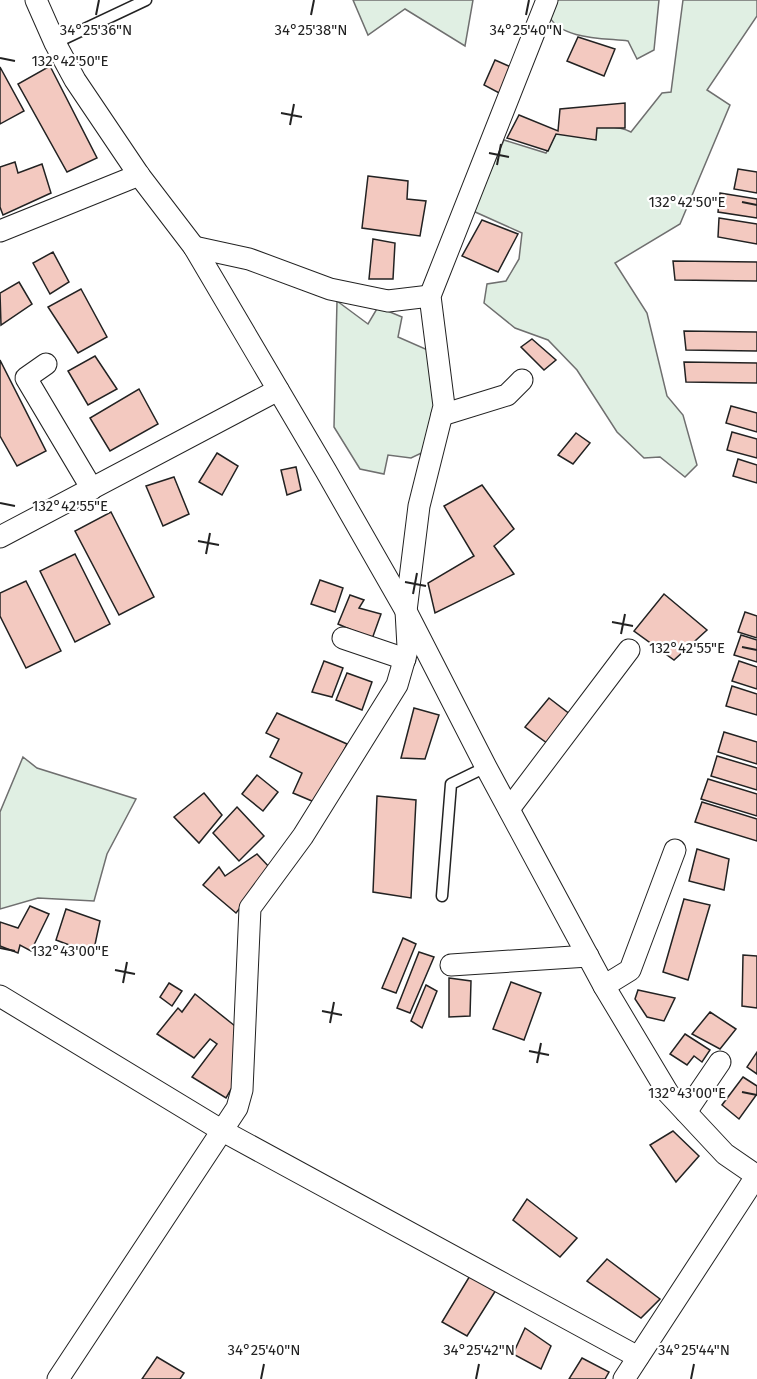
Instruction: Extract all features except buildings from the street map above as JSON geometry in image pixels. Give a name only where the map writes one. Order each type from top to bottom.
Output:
[{"type":"street","points":[[36,0],[54,43],[75,80],[139,175],[194,247],[406,611],[486,767],[604,986],[668,1093],[725,1154],[757,1176],[624,1379]]},
{"type":"street","points":[[58,1379],[237,1108],[242,1090],[250,908],[303,836],[397,685],[408,647],[406,611],[420,506],[444,406],[430,296],[548,0]]},
{"type":"street","points":[[0,231],[139,175]]},
{"type":"street","points":[[194,247],[249,259],[330,289],[353,294],[388,301],[430,296]]},
{"type":"street","points":[[46,364],[26,378],[92,489]]},
{"type":"street","points":[[442,415],[507,395],[522,380]]},
{"type":"street","points":[[0,537],[278,390]]},
{"type":"street","points":[[343,638],[405,659]]},
{"type":"street","points":[[509,809],[629,650]]},
{"type":"street","points":[[604,986],[630,970],[675,850]]},
{"type":"street","points":[[450,965],[588,956]]},
{"type":"street","points":[[0,996],[221,1130],[638,1357]]},
{"type":"street","points":[[686,1112],[720,1062]]},
{"type":"lane","points":[[54,43],[146,0]]},
{"type":"lane","points":[[442,896],[451,784],[486,767]]},
{"type":"green space","points":[[353,0],[473,0],[465,46],[405,9],[368,35]]},
{"type":"green space","points":[[556,0],[659,0],[654,50],[637,59],[628,41],[596,38],[563,30],[549,16]]},
{"type":"green space","points":[[683,0],[757,0],[757,16],[707,90],[730,105],[680,224],[615,263],[647,313],[667,396],[683,415],[697,465],[685,477],[660,457],[644,458],[617,432],[577,370],[548,340],[515,328],[484,303],[487,284],[506,281],[519,259],[522,233],[473,211],[504,140],[546,153],[556,134],[604,127],[614,127],[631,132],[662,93],[671,92]]},
{"type":"green space","points":[[337,301],[368,324],[378,307],[402,317],[398,337],[430,351],[441,404],[430,449],[411,458],[388,455],[384,474],[360,469],[334,427]]},
{"type":"green space","points":[[23,757],[37,768],[136,799],[107,854],[94,901],[38,898],[0,909],[0,812]]}]
